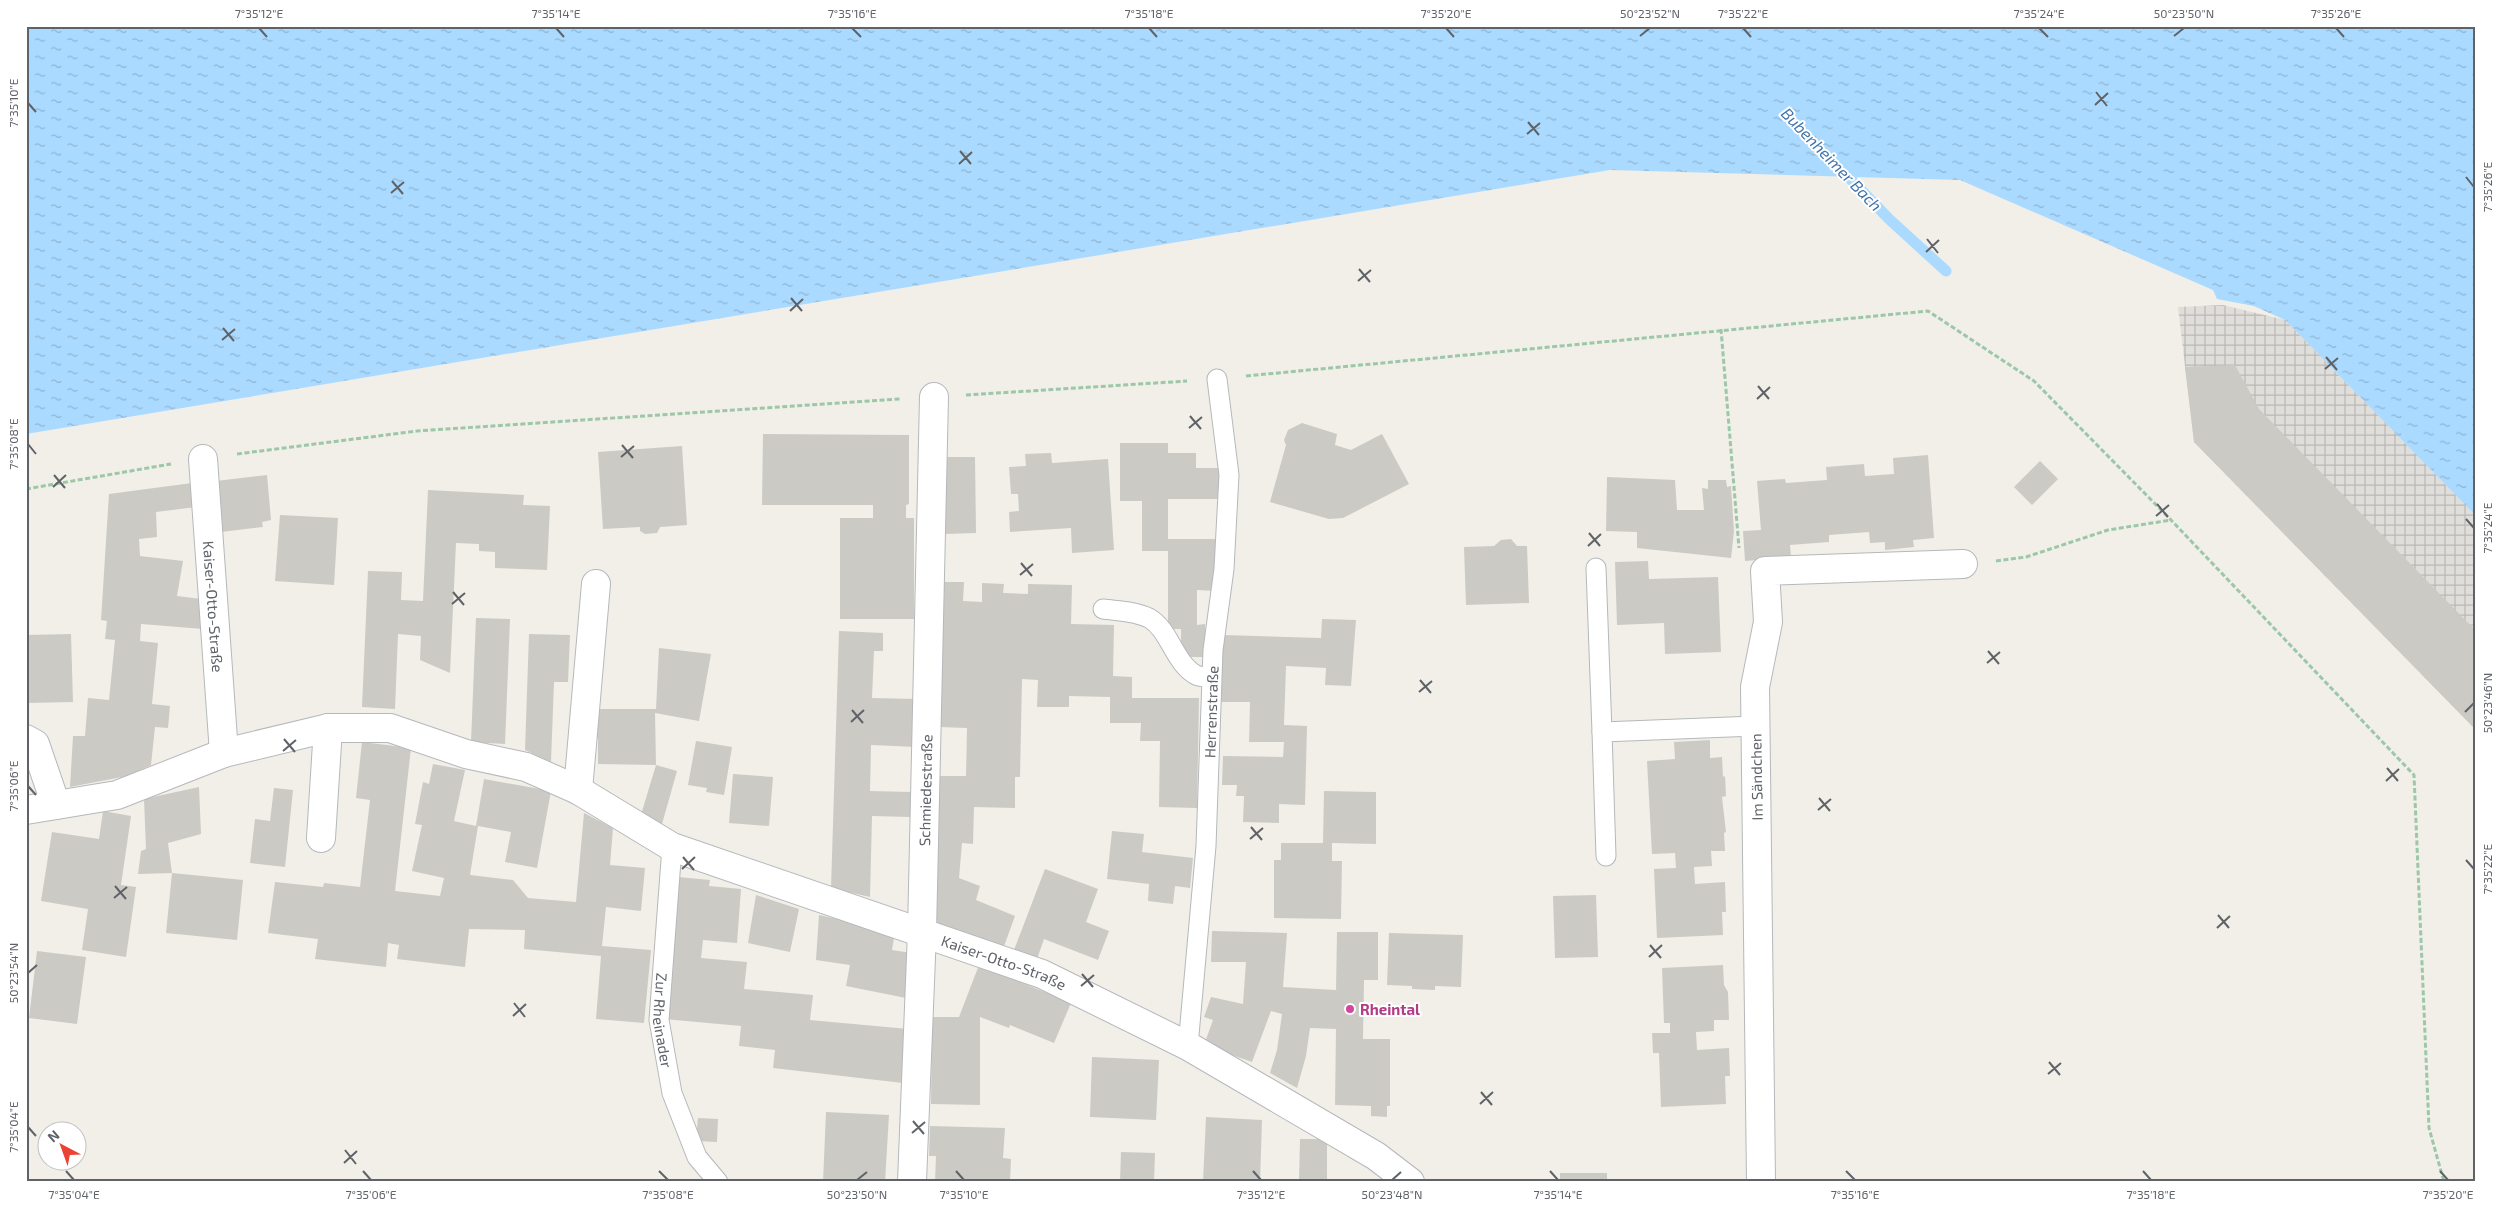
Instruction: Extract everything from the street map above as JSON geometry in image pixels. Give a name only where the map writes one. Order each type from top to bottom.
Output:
[{"type":"street","name":"Schmiedestraße","points":[[912,1182],[922,932],[934,397]]},
{"type":"street","name":"Kaiser-Otto-Straße","points":[[203,459],[224,752]]},
{"type":"street","name":"Im Sändchen","points":[[1761,1182],[1754,687],[1768,622],[1765,571],[1963,564]]},
{"type":"street","points":[[578,790],[596,584]]},
{"type":"street","name":"Kaiser-Otto-Straße","points":[[26,810],[117,795],[224,752],[328,728],[390,728],[466,754],[526,767],[578,790],[672,847],[1042,974],[1188,1046],[1376,1156],[1410,1182]]},
{"type":"street","points":[[321,838],[328,728]]},
{"type":"street","points":[[26,739],[35,744],[56,805]]},
{"type":"lane","name":"Herrenstraße","points":[[1188,1046],[1206,846],[1211,678],[1224,569],[1229,475],[1217,379]]},
{"type":"lane","points":[[1596,568],[1606,856]]},
{"type":"lane","points":[[1103,609],[1134,613],[1150,619],[1165,636],[1180,660],[1196,676],[1211,678]]},
{"type":"lane","points":[[1602,732],[1755,726]]},
{"type":"lane","name":"Zur Rheinader","points":[[672,847],[659,1020],[672,1093],[697,1157],[718,1182]]},
{"type":"path","points":[[26,489],[203,459],[417,431],[1217,379],[1721,329],[1928,311],[2034,381],[2172,520],[2414,775],[2429,1128],[2444,1182]]},
{"type":"path","points":[[1721,329],[1740,552]]},
{"type":"path","points":[[1963,564],[2026,557],[2108,530],[2172,520]]},
{"type":"shaded area","points":[[2223,305],[2285,320],[2476,516],[2476,730],[2194,442],[2178,307]]},
{"type":"water","points":[[26,26],[2476,26],[2476,516],[2285,320],[2254,306],[2217,299],[2213,290],[1960,180],[1610,170],[26,434]]},
{"type":"building","points":[[2235,365],[2259,409],[2476,631],[2476,730],[2194,442],[2185,367]]},
{"type":"building","points":[[1302,423],[1337,434],[1335,445],[1351,450],[1382,434],[1409,484],[1343,518],[1329,519],[1270,502],[1286,445],[1284,440],[1288,430]]},
{"type":"building","points":[[763,434],[909,435],[909,504],[906,505],[906,518],[914,518],[914,619],[840,619],[840,518],[873,518],[873,505],[762,505]]},
{"type":"building","points":[[1120,443],[1168,443],[1168,453],[1196,453],[1196,468],[1220,468],[1220,499],[1168,499],[1168,539],[1215,539],[1215,591],[1197,590],[1197,625],[1205,624],[1206,657],[1186,657],[1181,652],[1181,629],[1168,629],[1168,551],[1142,551],[1142,501],[1120,501]]},
{"type":"building","points":[[682,446],[687,525],[660,527],[657,533],[645,534],[640,531],[640,527],[603,529],[598,452]]},
{"type":"building","points":[[1051,453],[1052,463],[1108,459],[1114,550],[1072,553],[1071,528],[1010,532],[1009,512],[1019,511],[1018,494],[1011,494],[1009,467],[1026,466],[1025,454]]},
{"type":"building","points":[[1928,455],[1934,538],[1913,540],[1914,547],[1885,550],[1885,542],[1870,543],[1869,532],[1829,535],[1829,542],[1790,545],[1791,557],[1745,561],[1743,531],[1761,530],[1757,481],[1785,479],[1786,483],[1827,480],[1826,467],[1864,464],[1865,476],[1894,474],[1893,458]]},
{"type":"building","points":[[943,457],[975,457],[976,533],[944,534]]},
{"type":"building","points":[[2040,461],[2058,479],[2032,505],[2014,487]]},
{"type":"building","points":[[267,475],[271,520],[262,522],[263,527],[221,532],[216,481]]},
{"type":"building","points":[[1607,477],[1675,480],[1677,510],[1704,510],[1702,488],[1708,489],[1708,480],[1726,480],[1727,487],[1731,486],[1734,531],[1731,558],[1637,548],[1637,532],[1606,531]]},
{"type":"building","points":[[192,483],[196,507],[156,512],[157,537],[139,539],[140,556],[183,561],[177,596],[201,599],[203,629],[141,624],[140,641],[158,643],[152,704],[170,706],[168,728],[155,727],[151,765],[127,776],[70,787],[73,736],[85,736],[88,698],[109,700],[115,640],[105,639],[107,621],[101,620],[109,494]]},
{"type":"building","points":[[428,490],[524,495],[523,505],[550,506],[547,570],[495,568],[495,552],[479,551],[479,544],[456,543],[450,673],[420,660],[421,636],[398,634],[395,709],[362,707],[368,571],[402,572],[401,600],[423,601]]},
{"type":"building","points":[[280,515],[338,518],[334,585],[275,581]]},
{"type":"building","points":[[1511,539],[1517,546],[1527,546],[1529,603],[1466,605],[1464,547],[1494,546],[1501,540]]},
{"type":"building","points":[[1648,561],[1649,579],[1718,577],[1721,652],[1665,654],[1664,623],[1617,625],[1615,562]]},
{"type":"building","points":[[942,582],[964,582],[963,601],[982,602],[982,583],[1004,584],[1003,593],[1028,594],[1028,584],[1072,585],[1071,624],[1114,625],[1113,676],[1132,677],[1132,698],[1199,698],[1197,808],[1159,807],[1160,741],[1140,741],[1141,723],[1110,723],[1110,697],[1069,696],[1069,707],[1037,707],[1038,680],[1022,679],[1020,777],[1015,777],[1015,808],[974,807],[973,844],[962,843],[959,878],[980,886],[976,900],[1015,916],[1003,949],[930,923],[936,776],[966,776],[967,728],[939,727]]},
{"type":"building","points":[[476,618],[510,619],[505,744],[471,742]]},
{"type":"building","points":[[1322,619],[1356,620],[1351,686],[1325,685],[1326,668],[1286,666],[1284,725],[1307,726],[1305,805],[1279,804],[1279,823],[1243,822],[1244,796],[1236,796],[1237,785],[1222,785],[1223,756],[1283,757],[1284,742],[1249,742],[1250,702],[1221,702],[1223,635],[1321,638]]},
{"type":"building","points":[[839,631],[883,633],[883,651],[874,651],[872,698],[917,699],[916,747],[871,745],[870,791],[911,792],[910,817],[872,816],[870,897],[831,888]]},
{"type":"building","points":[[71,634],[73,702],[26,703],[26,635]]},
{"type":"building","points":[[529,634],[570,635],[568,682],[554,682],[551,762],[525,750]]},
{"type":"building","points":[[659,648],[711,654],[699,721],[655,713],[656,765],[598,764],[598,738],[595,739],[595,709],[656,709]]},
{"type":"building","points":[[1710,740],[1710,758],[1722,757],[1723,777],[1725,776],[1726,796],[1722,797],[1726,832],[1724,833],[1725,851],[1711,851],[1712,866],[1694,867],[1695,884],[1725,882],[1726,912],[1722,912],[1723,935],[1657,938],[1654,869],[1676,868],[1675,853],[1652,854],[1647,761],[1675,759],[1674,742]]},
{"type":"building","points":[[696,741],[732,747],[724,795],[706,792],[707,788],[688,785]]},
{"type":"building","points":[[362,742],[411,748],[395,891],[440,896],[444,878],[412,871],[422,825],[415,824],[423,782],[429,784],[433,764],[465,770],[454,821],[476,826],[484,779],[551,791],[537,868],[505,862],[511,832],[478,826],[470,875],[513,880],[528,898],[576,902],[584,813],[613,828],[610,865],[645,868],[641,911],[606,907],[602,946],[651,950],[644,1023],[596,1019],[601,956],[524,949],[525,930],[469,929],[465,967],[397,959],[399,945],[388,943],[386,967],[315,959],[318,939],[268,933],[275,882],[323,887],[324,883],[360,887],[370,800],[356,798]]},
{"type":"building","points":[[656,765],[677,771],[662,824],[640,818]]},
{"type":"building","points":[[733,774],[773,777],[769,826],[729,823]]},
{"type":"building","points":[[199,787],[201,834],[168,843],[172,873],[138,874],[141,851],[146,849],[144,799]]},
{"type":"building","points":[[274,788],[293,790],[285,867],[250,863],[255,819],[270,821]]},
{"type":"building","points":[[1324,791],[1376,792],[1376,844],[1332,843],[1332,861],[1342,861],[1341,919],[1274,918],[1274,860],[1281,860],[1281,843],[1323,843]]},
{"type":"building","points":[[103,811],[131,816],[121,885],[136,887],[126,957],[82,950],[88,909],[41,901],[52,832],[99,839]]},
{"type":"building","points":[[1112,831],[1144,834],[1142,852],[1193,858],[1190,888],[1175,886],[1173,904],[1148,901],[1149,884],[1107,879]]},
{"type":"building","points":[[1045,869],[1098,889],[1086,922],[1109,931],[1098,960],[1044,939],[1037,959],[1014,950]]},
{"type":"building","points":[[172,873],[243,880],[237,940],[166,933]]},
{"type":"building","points":[[678,877],[710,880],[709,886],[741,889],[737,943],[703,940],[701,958],[747,962],[744,989],[813,995],[810,1020],[908,1029],[903,1083],[773,1068],[775,1050],[739,1046],[741,1026],[664,1019]]},
{"type":"building","points":[[756,895],[799,909],[790,952],[748,943]]},
{"type":"building","points":[[1596,895],[1598,957],[1555,958],[1553,896]]},
{"type":"building","points":[[819,915],[895,932],[892,950],[912,953],[911,999],[846,986],[850,965],[816,960]]},
{"type":"building","points":[[1212,931],[1287,933],[1283,987],[1336,990],[1337,932],[1378,932],[1378,980],[1364,980],[1363,1039],[1390,1039],[1390,1106],[1387,1106],[1387,1117],[1371,1116],[1371,1106],[1335,1105],[1336,1029],[1310,1028],[1306,1056],[1297,1088],[1270,1073],[1277,1050],[1282,1014],[1271,1011],[1252,1062],[1204,1045],[1213,1020],[1204,1017],[1211,997],[1243,1004],[1246,962],[1211,962]]},
{"type":"building","points":[[1389,933],[1463,935],[1461,987],[1435,986],[1435,990],[1412,989],[1412,986],[1387,985]]},
{"type":"building","points":[[37,951],[86,957],[77,1024],[29,1018]]},
{"type":"building","points":[[979,965],[1071,1003],[1054,1043],[1010,1025],[1009,1028],[980,1017],[980,1105],[931,1104],[932,1017],[959,1017]]},
{"type":"building","points":[[1723,965],[1724,985],[1728,992],[1729,1020],[1714,1020],[1714,1031],[1696,1032],[1697,1050],[1729,1048],[1730,1076],[1725,1076],[1726,1104],[1661,1107],[1659,1053],[1653,1053],[1652,1033],[1670,1033],[1670,1023],[1664,1023],[1662,968]]},
{"type":"building","points":[[1092,1057],[1159,1060],[1156,1120],[1090,1117]]},
{"type":"building","points":[[826,1112],[889,1115],[885,1182],[823,1182]]},
{"type":"building","points":[[1206,1117],[1262,1120],[1260,1182],[1203,1182]]},
{"type":"building","points":[[698,1118],[718,1119],[717,1142],[696,1141]]},
{"type":"building","points":[[930,1126],[1005,1128],[1003,1158],[1011,1159],[1010,1182],[935,1182],[936,1156],[929,1156]]},
{"type":"building","points":[[1300,1139],[1327,1139],[1327,1182],[1299,1182]]},
{"type":"building","points":[[1121,1152],[1155,1153],[1154,1182],[1120,1182]]},
{"type":"building","points":[[1560,1173],[1607,1173],[1607,1182],[1560,1182]]},
{"type":"waterway","name":"Bubenheimer Bach","points":[[1838,166],[1889,219],[1946,271]]},
{"type":"place","name":"Rheintal","points":[[1350,1009]]}]
